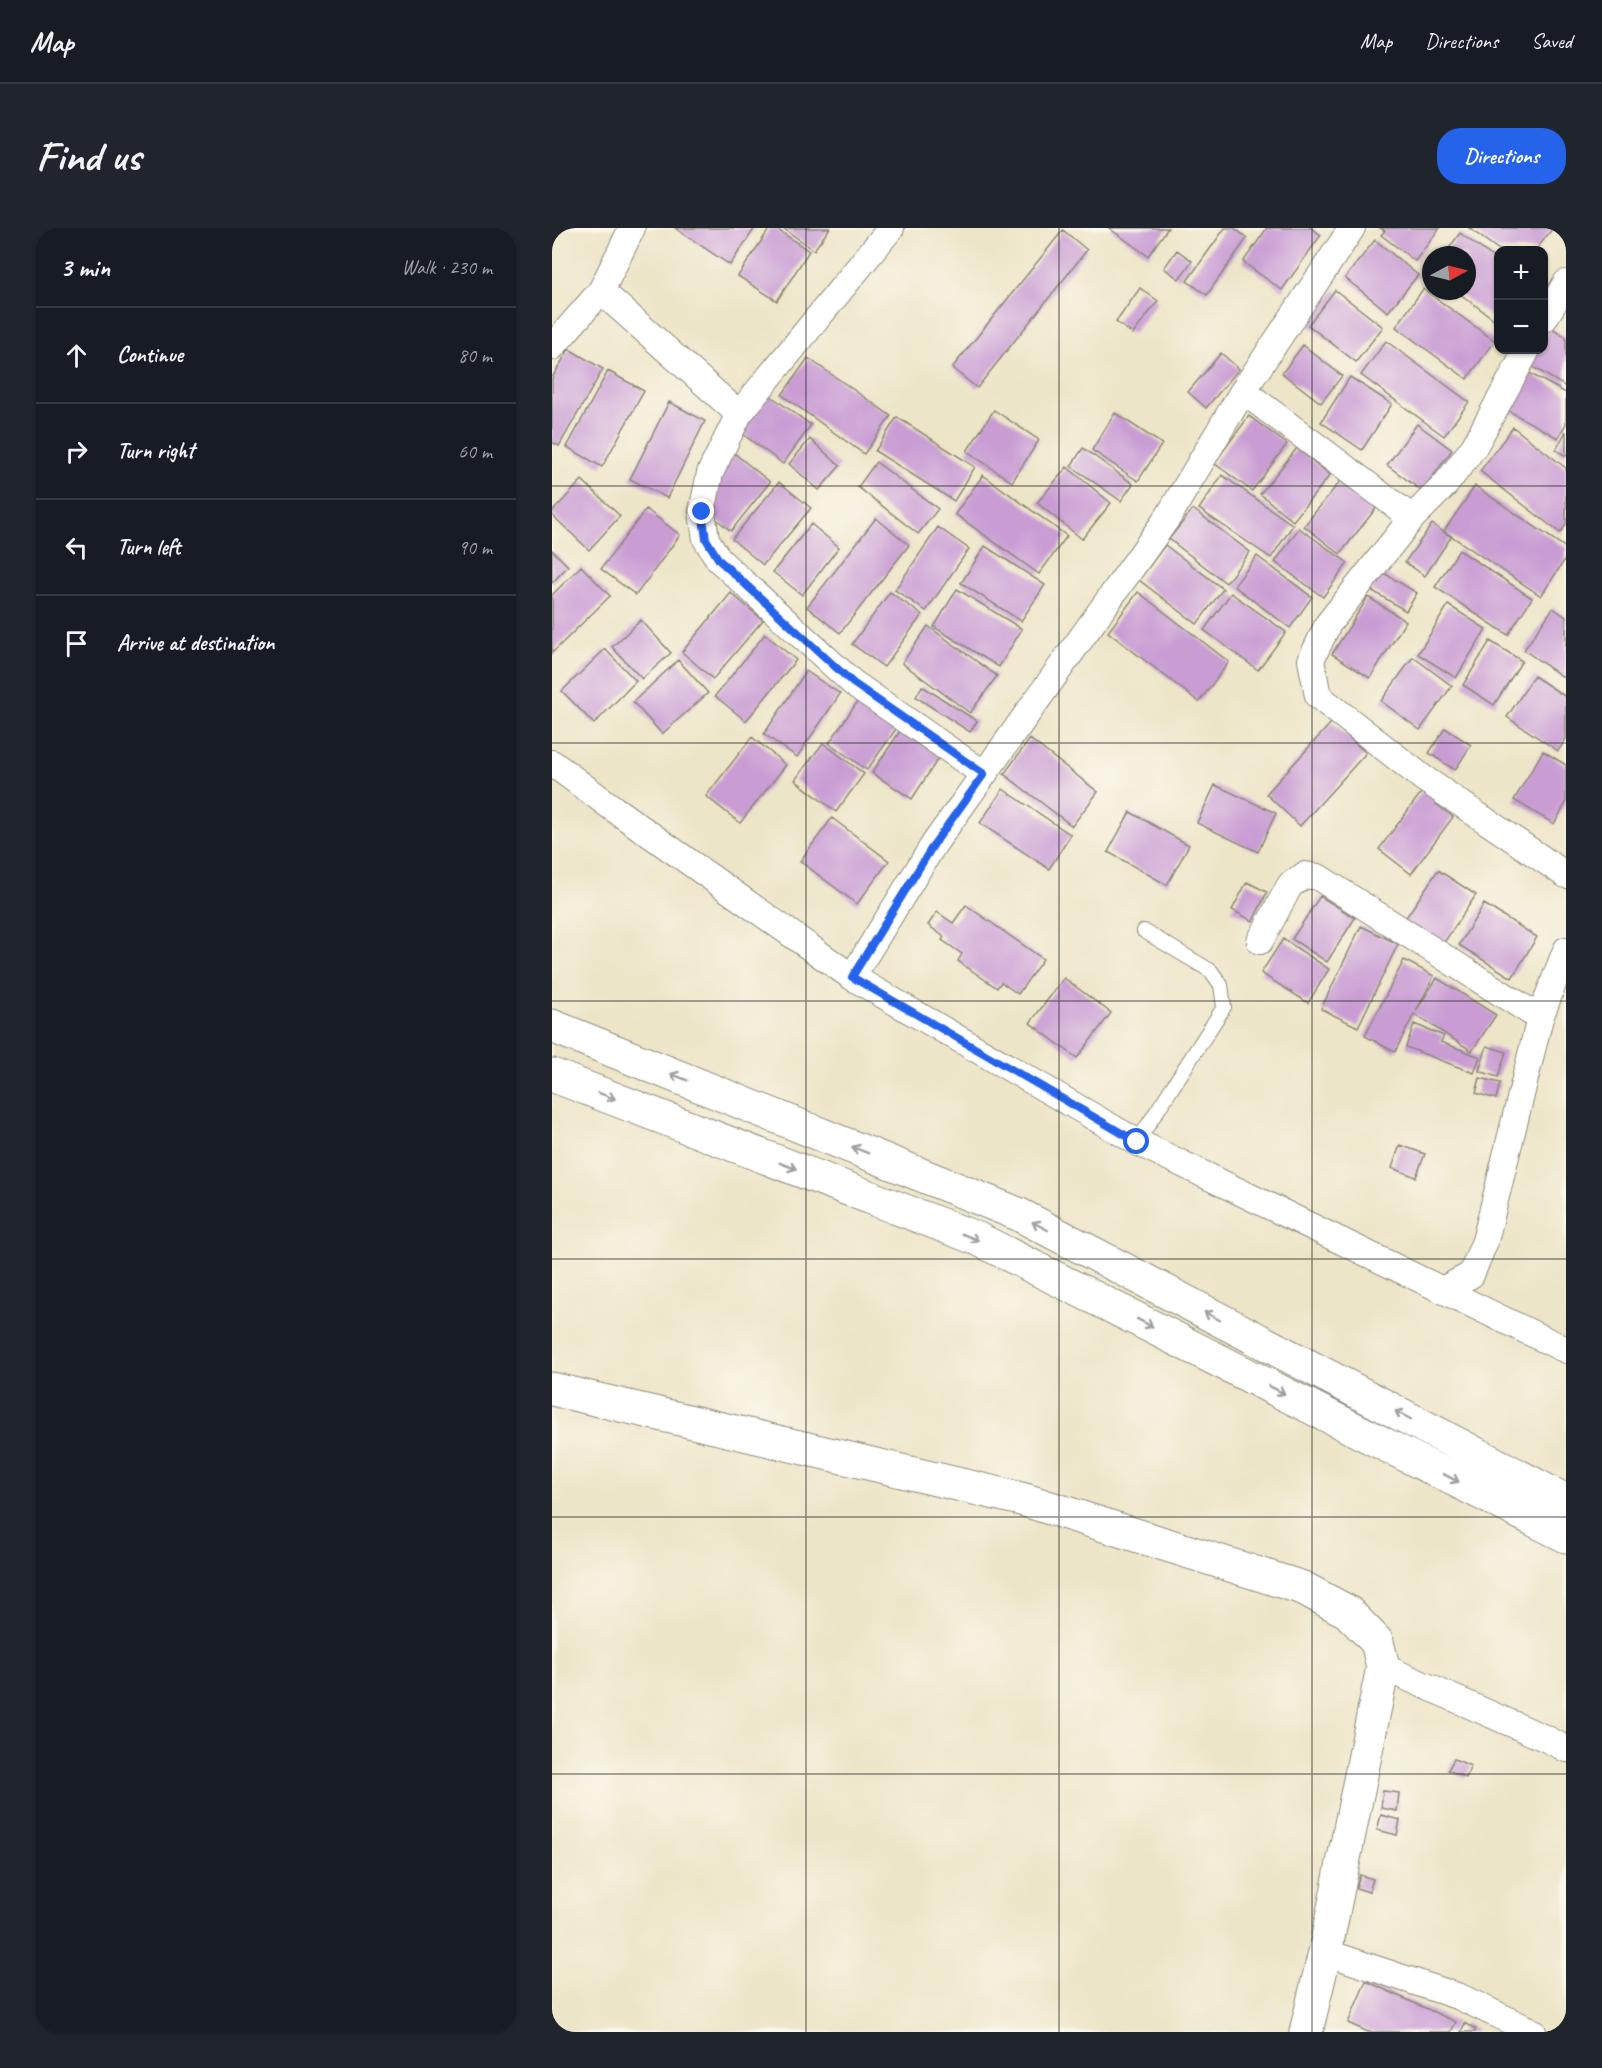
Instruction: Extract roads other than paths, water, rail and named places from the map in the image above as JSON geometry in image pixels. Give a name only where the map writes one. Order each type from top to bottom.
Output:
[{"type":"main road","points":[[552,1026],[1018,1214],[1566,1501]]},
{"type":"main road","points":[[552,1075],[978,1239],[1566,1536]]},
{"type":"main road","points":[[552,1389],[1025,1500],[1303,1588],[1348,1612],[1377,1642],[1383,1667],[1325,1952],[1305,2032]]},
{"type":"street","points":[[552,347],[601,291],[632,228]]},
{"type":"street","points":[[891,228],[739,414],[711,473],[702,512],[706,539],[719,560],[853,683],[984,774]]},
{"type":"street","points":[[852,977],[934,844],[1168,518],[1243,391],[1352,228]]},
{"type":"street","points":[[1548,312],[1566,283]]},
{"type":"street","points":[[601,291],[739,414]]},
{"type":"street","points":[[1525,354],[1474,447],[1445,485],[1412,518],[1328,624],[1311,660],[1318,696],[1423,778],[1566,875]]},
{"type":"street","points":[[1243,391],[1412,518]]},
{"type":"street","points":[[552,763],[852,977],[1137,1142],[1566,1350]]},
{"type":"street","points":[[1260,941],[1290,885],[1305,875],[1318,877],[1540,1018]]},
{"type":"street","points":[[1442,1290],[1471,1275],[1485,1241],[1540,1018],[1566,950]]},
{"type":"street","points":[[1383,1667],[1566,1749]]},
{"type":"street","points":[[1325,1952],[1460,1997],[1533,2032]]},
{"type":"lane","points":[[1137,1142],[1224,1007],[1221,985],[1211,970],[1143,931]]}]
